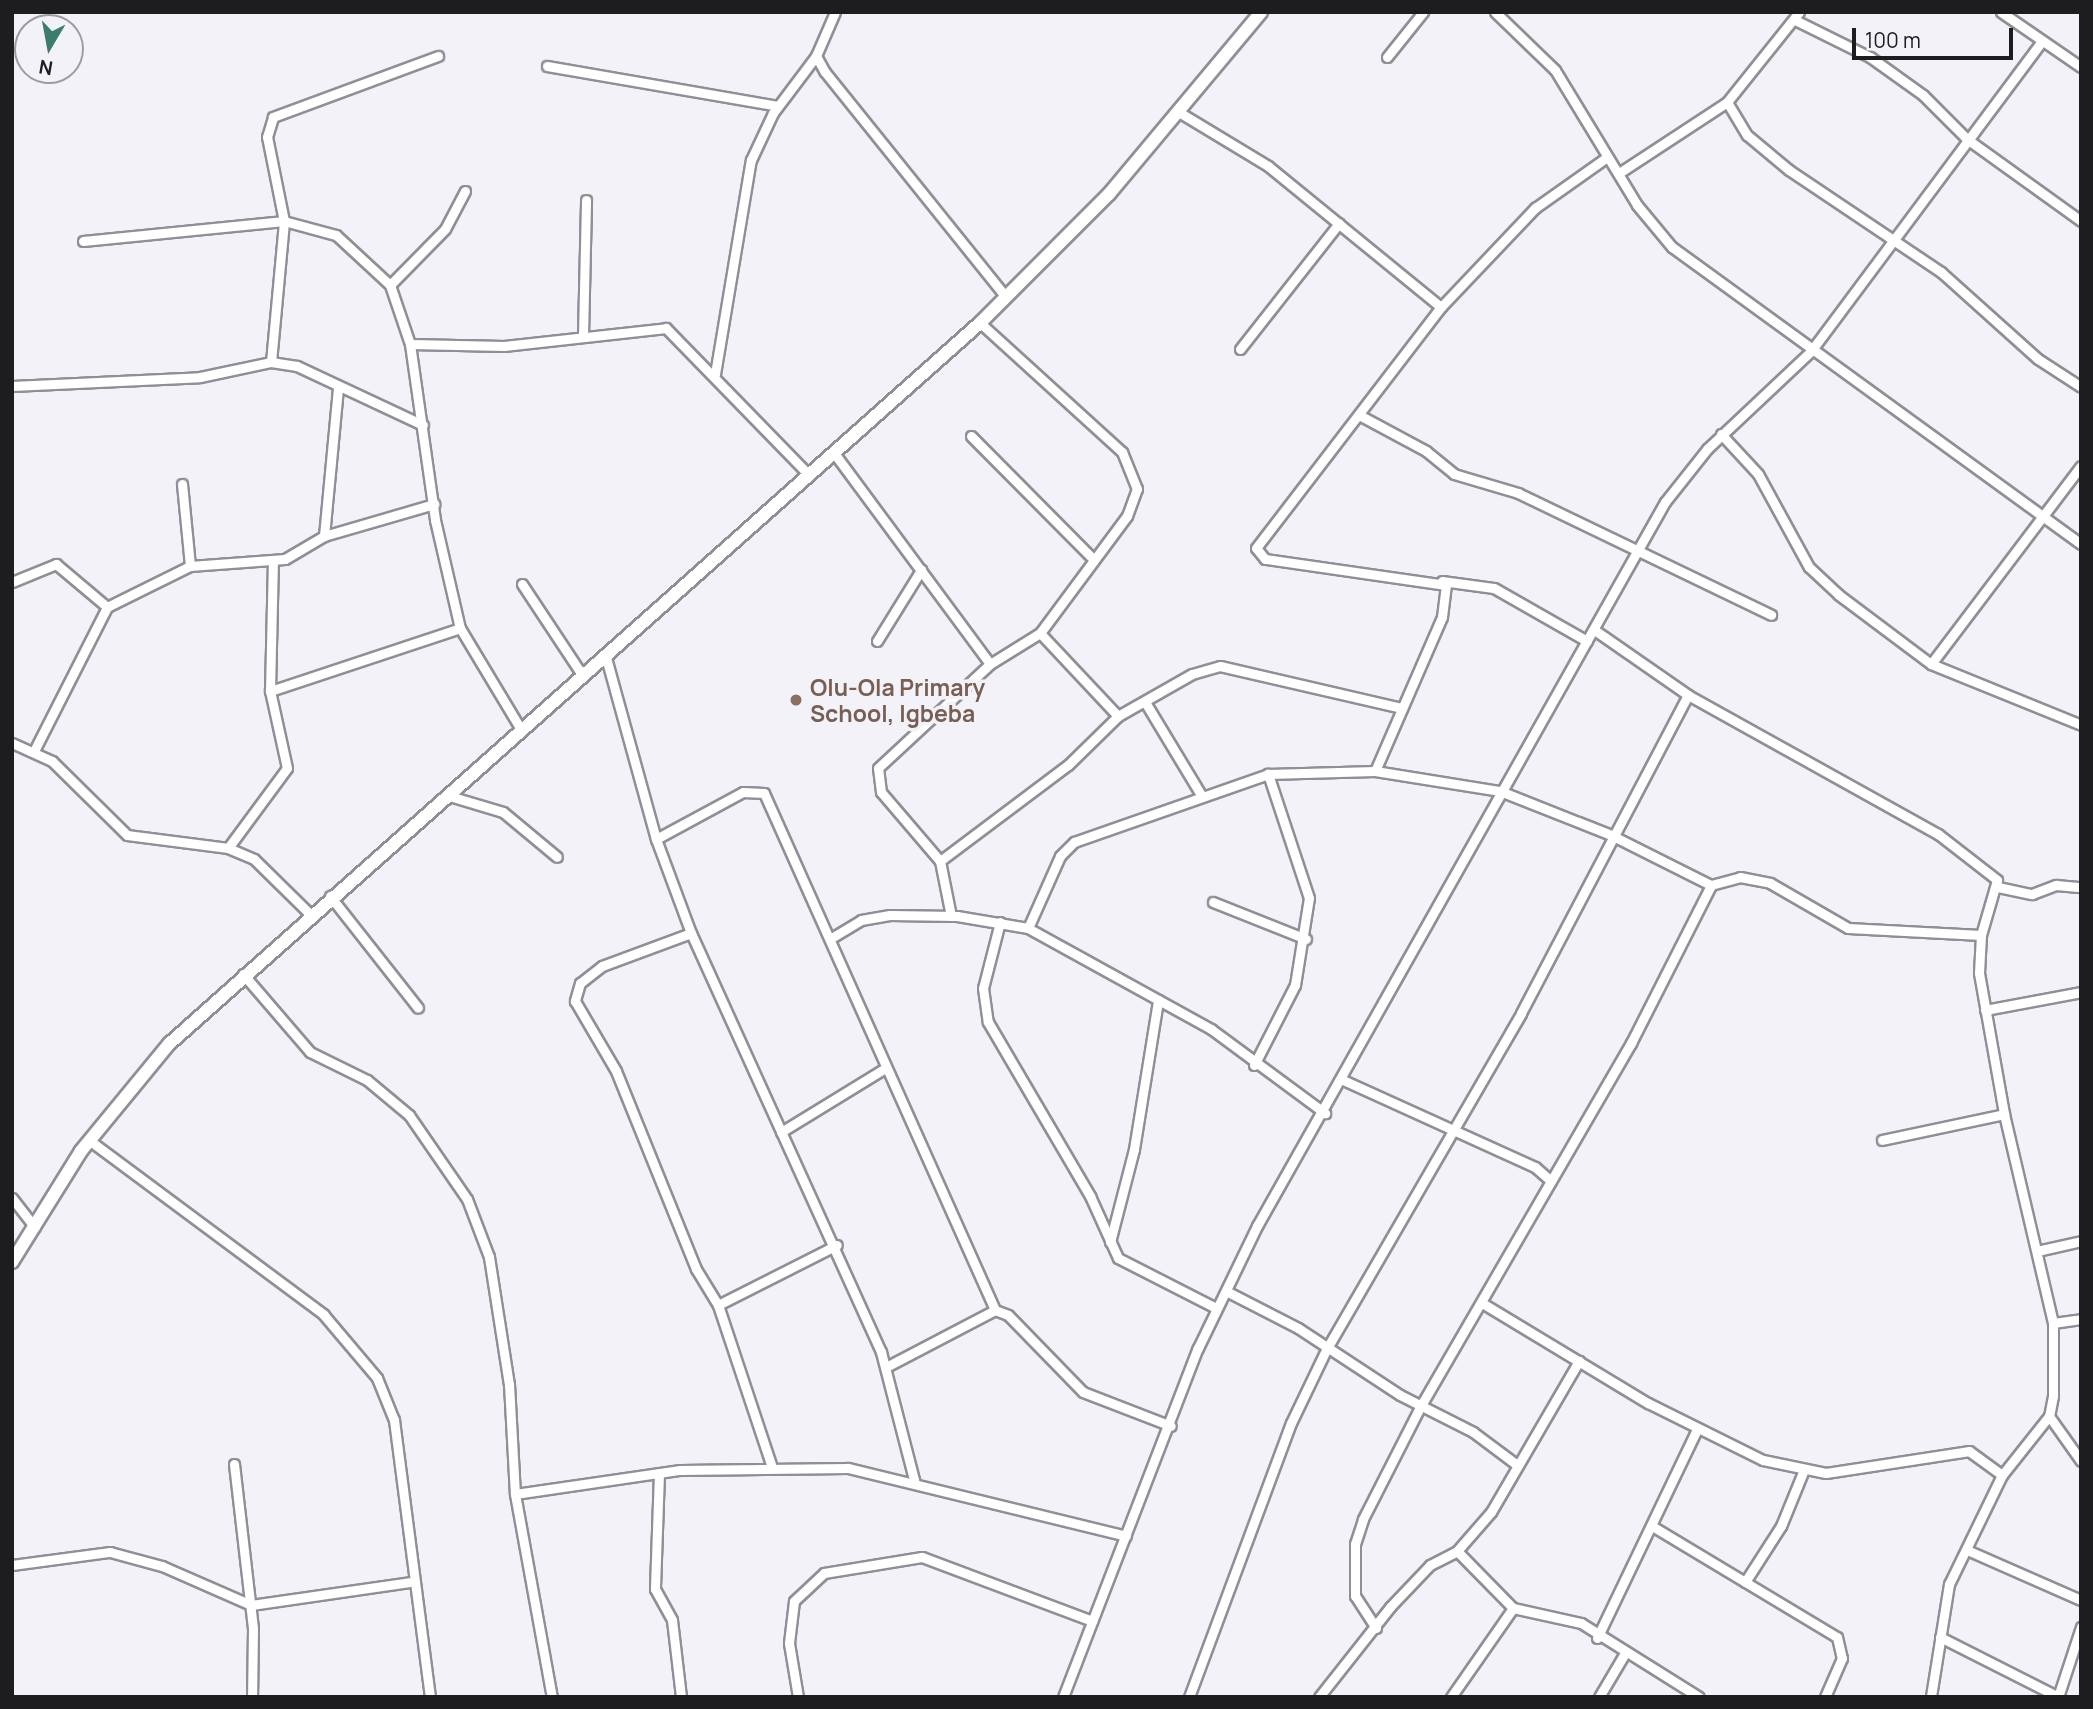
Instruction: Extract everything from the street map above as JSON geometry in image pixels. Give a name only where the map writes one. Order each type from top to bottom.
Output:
[{"type":"street","points":[[715,374],[751,160],[778,106],[816,56],[835,12]]},
{"type":"street","points":[[12,1262],[89,1140],[169,1044],[330,896],[583,676],[980,323],[1004,295],[1068,239],[1261,12]]},
{"type":"street","points":[[1387,57],[1423,12]]},
{"type":"street","points":[[1495,12],[1555,69],[1607,156],[1672,247],[1811,351],[2081,544]]},
{"type":"street","points":[[2001,12],[2040,44],[2081,67]]},
{"type":"street","points":[[1619,173],[1727,102],[1797,16],[1870,57],[1923,95],[1967,139],[2081,221]]},
{"type":"street","points":[[1063,1697],[1216,1308],[1500,791],[1587,641],[1596,631],[1665,502],[1721,434],[1811,351],[1894,244],[1967,139],[2040,44]]},
{"type":"street","points":[[271,362],[284,221],[267,137],[273,117],[438,56]]},
{"type":"street","points":[[816,56],[1004,295]]},
{"type":"street","points":[[547,66],[778,106]]},
{"type":"street","points":[[1727,102],[1747,135],[1894,244],[1941,272],[2038,359],[2081,387]]},
{"type":"street","points":[[1177,111],[1268,166],[1441,307]]},
{"type":"street","points":[[1587,641],[1494,589],[1255,554],[1286,504],[1361,416],[1441,307],[1535,208],[1607,156]]},
{"type":"street","points":[[390,285],[445,229],[465,191]]},
{"type":"street","points":[[583,335],[586,200]]},
{"type":"street","points":[[83,241],[284,221],[336,235],[390,285],[410,344],[434,504],[460,628],[520,728]]},
{"type":"street","points":[[1240,349],[1339,223]]},
{"type":"street","points":[[951,916],[940,861],[881,792],[878,768],[990,664],[1040,633],[1091,557],[1127,516],[1137,489],[1133,466],[980,323]]},
{"type":"street","points":[[410,344],[504,346],[583,335],[666,328],[715,374],[808,474]]},
{"type":"street","points":[[12,386],[200,377],[271,362],[297,366],[338,388],[390,405],[423,425]]},
{"type":"street","points":[[324,536],[338,388]]},
{"type":"street","points":[[1361,416],[1426,450],[1454,474],[1518,493],[1637,555],[1771,615]]},
{"type":"street","points":[[1721,434],[1758,474],[1809,567],[1931,664],[2081,725]]},
{"type":"street","points":[[971,436],[1091,557]]},
{"type":"street","points":[[834,453],[990,664]]},
{"type":"street","points":[[1931,664],[1987,582],[2046,517],[2081,466]]},
{"type":"street","points":[[183,484],[190,566]]},
{"type":"street","points":[[35,749],[107,607],[190,566],[273,561],[324,536],[434,504]]},
{"type":"street","points":[[229,848],[287,768],[270,691],[267,614],[273,561]]},
{"type":"street","points":[[12,582],[56,564],[107,607]]},
{"type":"street","points":[[877,642],[921,570]]},
{"type":"street","points":[[1375,771],[1448,597],[1438,580]]},
{"type":"street","points":[[522,584],[583,676]]},
{"type":"street","points":[[270,691],[460,628]]},
{"type":"street","points":[[1596,631],[1688,695],[1938,834],[1989,871],[1998,887],[1981,935],[1985,1010],[2004,1114],[2053,1323],[2049,1416],[2002,1475],[1942,1607],[1931,1697]]},
{"type":"street","points":[[1040,633],[1118,716]]},
{"type":"street","points":[[605,654],[656,839],[691,933],[781,1132],[837,1245],[887,1367],[914,1480]]},
{"type":"street","points":[[940,861],[1068,765],[1118,716],[1220,666],[1402,708]]},
{"type":"street","points":[[1189,1697],[1292,1423],[1326,1350],[1521,1013],[1611,835],[1688,695]]},
{"type":"street","points":[[1145,702],[1201,795]]},
{"type":"street","points":[[12,743],[35,749],[127,835],[229,848],[254,859],[310,914]]},
{"type":"street","points":[[1028,928],[1066,847],[1201,795],[1268,774],[1375,771],[1500,791],[1611,835],[1711,885],[1740,877],[1770,883],[1854,930],[1981,935]]},
{"type":"street","points":[[1254,1065],[1295,985],[1306,939],[1305,877],[1268,774]]},
{"type":"street","points":[[656,839],[758,789],[833,937],[884,1069],[995,1310],[1008,1315],[1083,1392],[1171,1426]]},
{"type":"street","points":[[446,796],[503,812],[557,857]]},
{"type":"street","points":[[1376,1628],[1355,1595],[1354,1544],[1420,1406],[1631,1044],[1711,885]]},
{"type":"street","points":[[1998,887],[2032,894],[2056,885],[2081,887]]},
{"type":"street","points":[[330,896],[418,1008]]},
{"type":"street","points":[[1213,902],[1306,939]]},
{"type":"street","points":[[833,937],[861,920],[951,916],[1028,928],[1211,1029],[1254,1065],[1325,1113]]},
{"type":"street","points":[[1000,922],[983,988],[988,1022],[1090,1196],[1110,1243],[1132,1268],[1216,1308]]},
{"type":"street","points":[[691,933],[601,966],[580,983],[575,1001],[616,1070],[696,1269],[718,1305],[771,1464]]},
{"type":"street","points":[[243,974],[310,1052],[367,1080],[409,1115],[467,1199],[489,1257],[505,1350],[515,1494],[552,1697]]},
{"type":"street","points":[[1985,1010],[2081,992]]},
{"type":"street","points":[[1110,1243],[1134,1149],[1158,1000]]},
{"type":"street","points":[[781,1132],[884,1069]]},
{"type":"street","points":[[1343,1080],[1535,1167],[1551,1181]]},
{"type":"street","points":[[1882,1140],[2004,1114]]},
{"type":"street","points":[[89,1140],[283,1282],[363,1356],[394,1420],[411,1582],[430,1697]]},
{"type":"street","points":[[12,1198],[35,1227]]},
{"type":"street","points":[[2037,1251],[2081,1241]]},
{"type":"street","points":[[718,1305],[837,1245]]},
{"type":"street","points":[[1226,1291],[1420,1406],[1474,1432],[1516,1464]]},
{"type":"street","points":[[1482,1303],[1696,1429],[1803,1472],[1969,1451],[2002,1475]]},
{"type":"street","points":[[887,1367],[995,1310]]},
{"type":"street","points":[[2053,1323],[2081,1319]]},
{"type":"street","points":[[1457,1551],[1491,1512],[1516,1464],[1579,1361]]},
{"type":"street","points":[[2049,1416],[2081,1461]]},
{"type":"street","points":[[1597,1638],[1652,1527],[1696,1429]]},
{"type":"street","points":[[234,1464],[251,1605],[252,1697]]},
{"type":"street","points":[[515,1494],[659,1473],[771,1464],[914,1480],[1126,1536]]},
{"type":"street","points":[[1745,1583],[1781,1526],[1803,1472]]},
{"type":"street","points":[[659,1473],[655,1589],[672,1620],[681,1697]]},
{"type":"street","points":[[1652,1527],[1837,1637],[1842,1658],[1825,1697]]},
{"type":"street","points":[[1967,1550],[2081,1600]]},
{"type":"street","points":[[1319,1697],[1430,1565],[1447,1551],[1457,1551],[1513,1608],[1554,1612],[1581,1623],[1597,1638],[1699,1697]]},
{"type":"street","points":[[12,1565],[110,1552],[162,1566],[251,1605],[411,1582]]},
{"type":"street","points":[[798,1697],[789,1643],[794,1601],[824,1573],[922,1558],[1091,1621]]},
{"type":"street","points":[[1451,1697],[1513,1608]]},
{"type":"street","points":[[1940,1637],[2058,1696],[2081,1626]]},
{"type":"street","points":[[1599,1697],[1625,1653]]},
{"type":"place","name":"Olu-Ola Primary School, Igbeba","points":[[796,700]]}]
